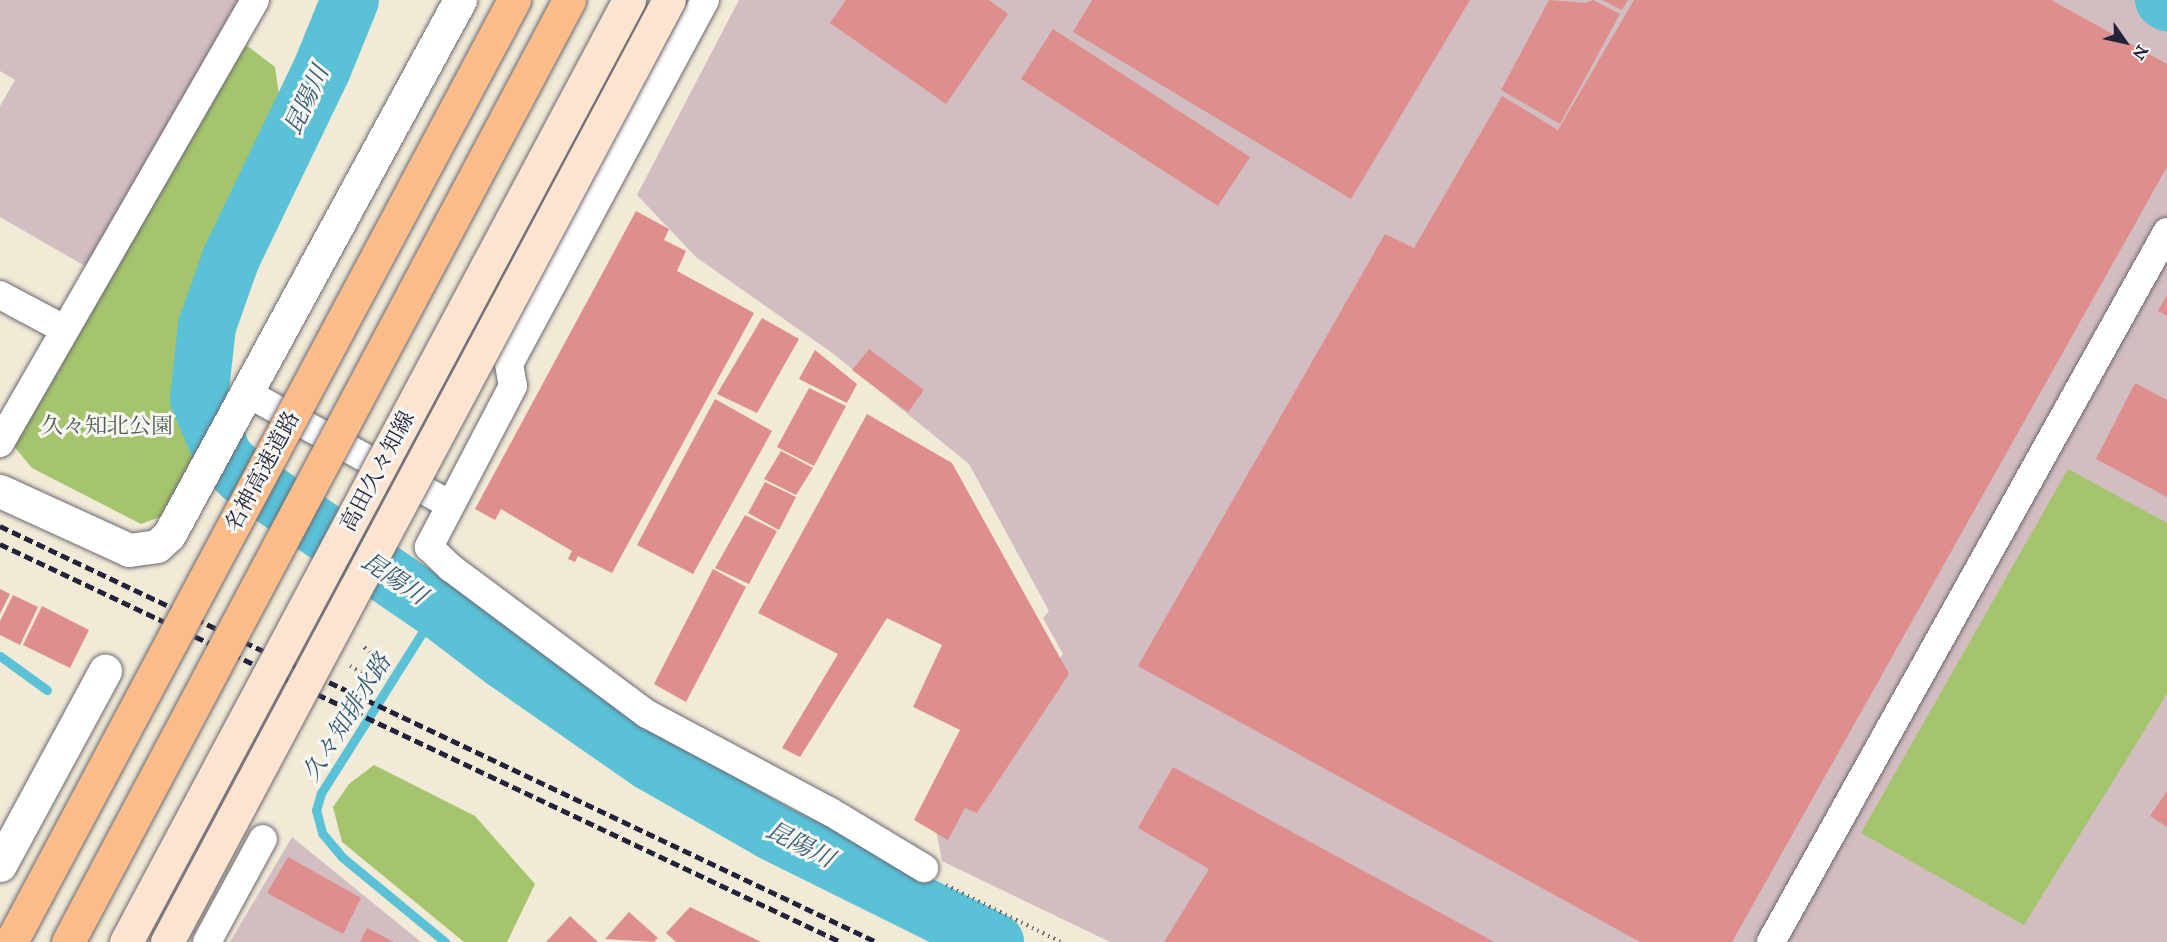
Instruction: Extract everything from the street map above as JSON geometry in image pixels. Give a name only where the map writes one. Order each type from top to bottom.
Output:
[{"type":"highway","name":"名神高速道路","points":[[11,942],[514,0]]},
{"type":"highway","points":[[68,942],[569,0]]},
{"type":"main road","name":"高田久々知線","points":[[126,942],[629,0]]},
{"type":"main road","name":"高田久々知線","points":[[167,942],[669,0]]},
{"type":"street","points":[[0,443],[255,0]]},
{"type":"street","points":[[0,490],[115,545],[145,550],[169,535],[460,0]]},
{"type":"street","points":[[705,0],[509,364],[513,386],[449,504],[429,547],[451,568],[647,714],[829,811],[924,868]]},
{"type":"street","points":[[1771,942],[2167,232]]},
{"type":"street","points":[[0,295],[64,329]]},
{"type":"street","points":[[241,405],[449,504]]},
{"type":"street","points":[[0,865],[105,671]]},
{"type":"street","points":[[207,942],[263,839]]},
{"type":"path","points":[[348,664],[364,675],[376,670],[374,657],[355,637]]},
{"type":"path","points":[[924,868],[956,892],[1061,942]]},
{"type":"shaded area","points":[[0,0],[252,0],[97,273],[0,217],[0,106],[15,80],[0,71]]},
{"type":"shaded area","points":[[739,0],[2147,0],[2167,16],[2167,942],[1110,942],[942,861],[937,835],[1063,654],[1043,618],[1049,611],[969,464],[835,355],[696,257],[637,195]]},
{"type":"shaded area","points":[[292,837],[421,942],[230,942]]},
{"type":"green space","name":"久々知北公園","points":[[246,45],[275,67],[279,95],[191,301],[178,344],[175,394],[181,429],[194,461],[160,517],[141,524],[32,468],[13,445]]},
{"type":"green space","points":[[2068,469],[2167,523],[2167,694],[2024,925],[1861,833]]},
{"type":"green space","points":[[374,765],[475,816],[535,884],[507,942],[464,942],[342,842],[333,807],[349,784]]},
{"type":"building","points":[[846,0],[989,0],[1008,14],[946,104],[830,23]]},
{"type":"building","points":[[1092,0],[1470,0],[1351,199],[1073,32]]},
{"type":"building","points":[[1549,0],[1586,3],[1593,0],[1620,14],[1560,124],[1501,90]]},
{"type":"building","points":[[1602,0],[1628,0],[1622,10]]},
{"type":"building","points":[[1634,0],[2051,0],[2167,64],[2167,167],[1732,942],[1640,942],[1138,666],[1385,234],[1414,248],[1502,96],[1558,130]]},
{"type":"building","points":[[1053,29],[1250,157],[1218,206],[1021,79]]},
{"type":"building","points":[[636,211],[669,229],[664,240],[686,251],[677,271],[754,313],[612,573],[578,556],[575,562],[568,559],[572,551],[501,509],[495,520],[475,509]]},
{"type":"building","points":[[2167,295],[2167,316],[2158,311]]},
{"type":"building","points":[[762,318],[799,339],[757,413],[717,394]]},
{"type":"building","points":[[869,349],[924,390],[908,412],[852,370]]},
{"type":"building","points":[[815,350],[857,384],[847,403],[799,379]]},
{"type":"building","points":[[2135,383],[2167,400],[2167,497],[2096,459]]},
{"type":"building","points":[[809,388],[846,406],[814,466],[777,447]]},
{"type":"building","points":[[715,399],[772,431],[693,574],[637,545]]},
{"type":"building","points":[[867,414],[952,463],[1069,674],[977,813],[965,808],[948,840],[914,820],[960,730],[913,707],[942,645],[887,618],[800,757],[782,748],[838,654],[758,613]]},
{"type":"building","points":[[781,451],[813,468],[796,495],[764,479]]},
{"type":"building","points":[[765,482],[796,497],[779,530],[748,513]]},
{"type":"building","points":[[745,515],[777,531],[749,584],[715,568]]},
{"type":"building","points":[[713,569],[746,587],[686,702],[654,684]]},
{"type":"building","points":[[0,589],[10,594],[0,614]]},
{"type":"building","points":[[13,595],[38,607],[20,645],[0,635],[0,621]]},
{"type":"building","points":[[42,606],[89,630],[70,668],[23,645]]},
{"type":"building","points":[[1173,767],[1494,942],[1164,942],[1209,869],[1138,828]]},
{"type":"building","points":[[2167,791],[2167,827],[2150,816]]},
{"type":"building","points":[[288,857],[361,898],[343,934],[267,893]]},
{"type":"building","points":[[690,907],[761,942],[676,942],[666,933]]},
{"type":"building","points":[[629,912],[658,938],[654,942],[605,939]]},
{"type":"building","points":[[570,916],[598,942],[546,942]]},
{"type":"building","points":[[367,928],[394,942],[360,942]]},
{"type":"waterway","name":"昆陽川","points":[[350,0],[322,69],[231,258],[207,326],[199,399],[224,458],[244,477],[437,609],[504,660],[649,761],[773,832],[995,942]]},
{"type":"waterway","name":"久々知排水路","points":[[437,609],[321,793],[316,810],[322,833],[342,857],[445,942]]},
{"type":"waterway","points":[[0,656],[47,690]]},
{"type":"railway","points":[[0,526],[877,942]]},
{"type":"railway","points":[[0,544],[841,942]]}]
